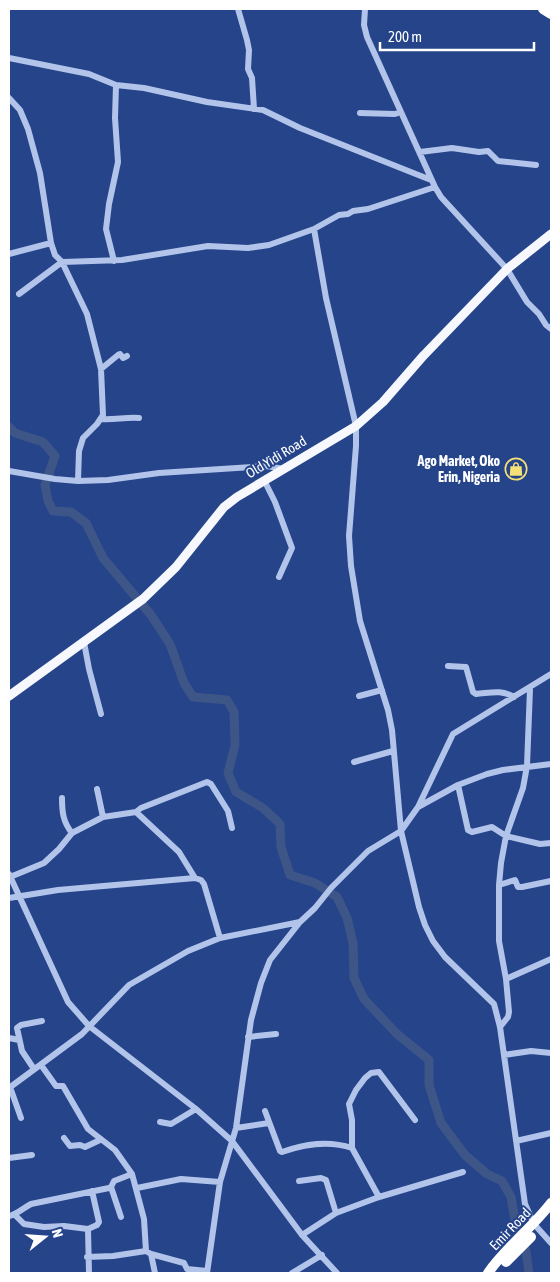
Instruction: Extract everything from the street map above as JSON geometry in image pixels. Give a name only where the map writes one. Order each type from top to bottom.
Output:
[{"type":"highway","points":[[543,9],[551,14]]},
{"type":"highway","name":"Emir Road","points":[[536,1227],[551,1203]]},
{"type":"highway","name":"Emir Road","points":[[488,1273],[551,1214]]},
{"type":"highway","name":"Emir Road","points":[[496,1273],[514,1249]]},
{"type":"main road","name":"Old Yidi Road","points":[[9,696],[140,602],[176,567],[224,507],[264,480],[356,426],[383,402],[507,268],[551,234]]},
{"type":"street","points":[[238,9],[248,40],[248,69],[252,78],[254,109]]},
{"type":"street","points":[[365,9],[364,25],[368,37],[435,188],[441,198],[507,268],[527,302],[551,329]]},
{"type":"street","points":[[9,58],[89,74],[116,85],[144,88],[207,102],[262,110],[300,128],[431,180]]},
{"type":"street","points":[[114,260],[106,229],[108,204],[118,162],[115,118],[116,85]]},
{"type":"street","points":[[9,98],[20,110],[34,145],[51,243],[55,255],[62,262],[87,314],[101,369],[103,415],[83,438],[79,451],[78,481]]},
{"type":"street","points":[[360,113],[395,114],[401,112]]},
{"type":"street","points":[[420,152],[448,148],[479,152],[488,151],[498,161],[536,165]]},
{"type":"street","points":[[19,294],[62,262],[114,260],[195,247],[248,248],[269,245],[314,229],[340,215],[368,209],[435,188]]},
{"type":"street","points":[[314,229],[326,298],[356,426],[349,536],[350,566],[360,620],[390,720],[402,831],[419,907],[433,941],[445,957],[494,1004],[500,1027],[525,1204],[536,1227],[551,1243]]},
{"type":"street","points":[[9,254],[51,243]]},
{"type":"street","points":[[101,369],[114,357],[120,354],[123,358],[127,356]]},
{"type":"street","points":[[101,419],[139,418]]},
{"type":"street","points":[[9,471],[78,481],[108,480],[159,473],[267,466],[284,469]]},
{"type":"street","points":[[264,480],[275,502],[292,548],[279,577]]},
{"type":"street","points":[[84,642],[89,669],[102,714]]},
{"type":"street","points":[[448,666],[466,667],[476,694],[500,692],[514,697]]},
{"type":"street","points":[[88,1257],[149,1252],[184,1263],[187,1269],[207,1272],[220,1182],[236,1128],[248,1037],[261,983],[270,960],[300,922],[368,850],[402,831],[418,807],[453,734],[551,674]]},
{"type":"street","points":[[500,1027],[508,1017],[509,1012],[506,979],[499,941],[499,885],[506,836],[523,788],[527,766],[530,688]]},
{"type":"street","points":[[359,696],[382,690]]},
{"type":"street","points":[[354,762],[393,751]]},
{"type":"street","points":[[418,807],[458,784],[487,774],[527,766],[551,764]]},
{"type":"street","points":[[232,828],[228,812],[208,782],[141,808],[136,812],[103,817],[72,833],[44,863],[9,876],[68,1002],[89,1026],[196,1109],[232,1141],[302,1235],[337,1273]]},
{"type":"street","points":[[458,784],[468,830],[472,832],[492,826],[506,836],[540,844],[551,843]]},
{"type":"street","points":[[97,789],[103,817]]},
{"type":"street","points":[[62,798],[64,820],[72,833]]},
{"type":"street","points":[[136,812],[179,852],[195,878]]},
{"type":"street","points":[[9,898],[58,890],[195,878],[201,880],[204,884],[220,938]]},
{"type":"street","points":[[499,885],[515,880],[518,887],[551,881]]},
{"type":"street","points":[[21,1118],[9,1088],[82,1034],[129,985],[188,950],[220,938],[300,922]]},
{"type":"street","points":[[506,979],[551,959]]},
{"type":"street","points":[[34,1069],[22,1051],[17,1028],[21,1025],[42,1021]]},
{"type":"street","points":[[248,1037],[276,1034]]},
{"type":"street","points":[[9,1038],[19,1040]]},
{"type":"street","points":[[504,1055],[531,1051],[551,1052]]},
{"type":"street","points":[[41,1065],[56,1086],[63,1086],[88,1129],[100,1140],[109,1144],[132,1174],[137,1188],[149,1252],[155,1273]]},
{"type":"street","points":[[379,1197],[352,1148],[350,1100],[371,1073],[379,1072],[415,1120]]},
{"type":"street","points":[[160,1122],[171,1124],[196,1109]]},
{"type":"street","points":[[265,1111],[282,1152],[318,1143],[339,1143],[352,1148]]},
{"type":"street","points":[[236,1128],[269,1123]]},
{"type":"street","points":[[516,1141],[551,1133]]},
{"type":"street","points":[[64,1138],[70,1146],[80,1145],[85,1148],[100,1140]]},
{"type":"street","points":[[9,1158],[32,1155]]},
{"type":"street","points":[[302,1235],[336,1213],[379,1197],[462,1172]]},
{"type":"street","points":[[121,1217],[111,1187],[114,1181],[132,1174]]},
{"type":"street","points":[[299,1181],[321,1178],[326,1180],[336,1213]]},
{"type":"street","points":[[137,1188],[181,1179],[220,1182]]},
{"type":"street","points":[[92,1191],[99,1222],[88,1229],[24,1224],[12,1215],[31,1204],[92,1191],[111,1187]]},
{"type":"street","points":[[88,1229],[89,1273]]},
{"type":"street","points":[[292,1273],[322,1255]]},
{"type":"waterway","points":[[9,427],[15,433],[43,442],[55,456],[45,485],[48,501],[53,511],[71,512],[86,523],[103,558],[151,615],[170,644],[184,683],[193,697],[227,700],[234,712],[235,745],[228,773],[236,792],[263,808],[280,824],[281,847],[290,875],[315,883],[337,897],[347,918],[353,943],[354,978],[364,999],[397,1034],[429,1060],[429,1085],[441,1123],[465,1155],[487,1174],[502,1181],[511,1197],[516,1226],[526,1251],[529,1273]]},
{"type":"place","name":"Ago Market, Oko Erin, Nigeria","points":[[516,469]]}]
